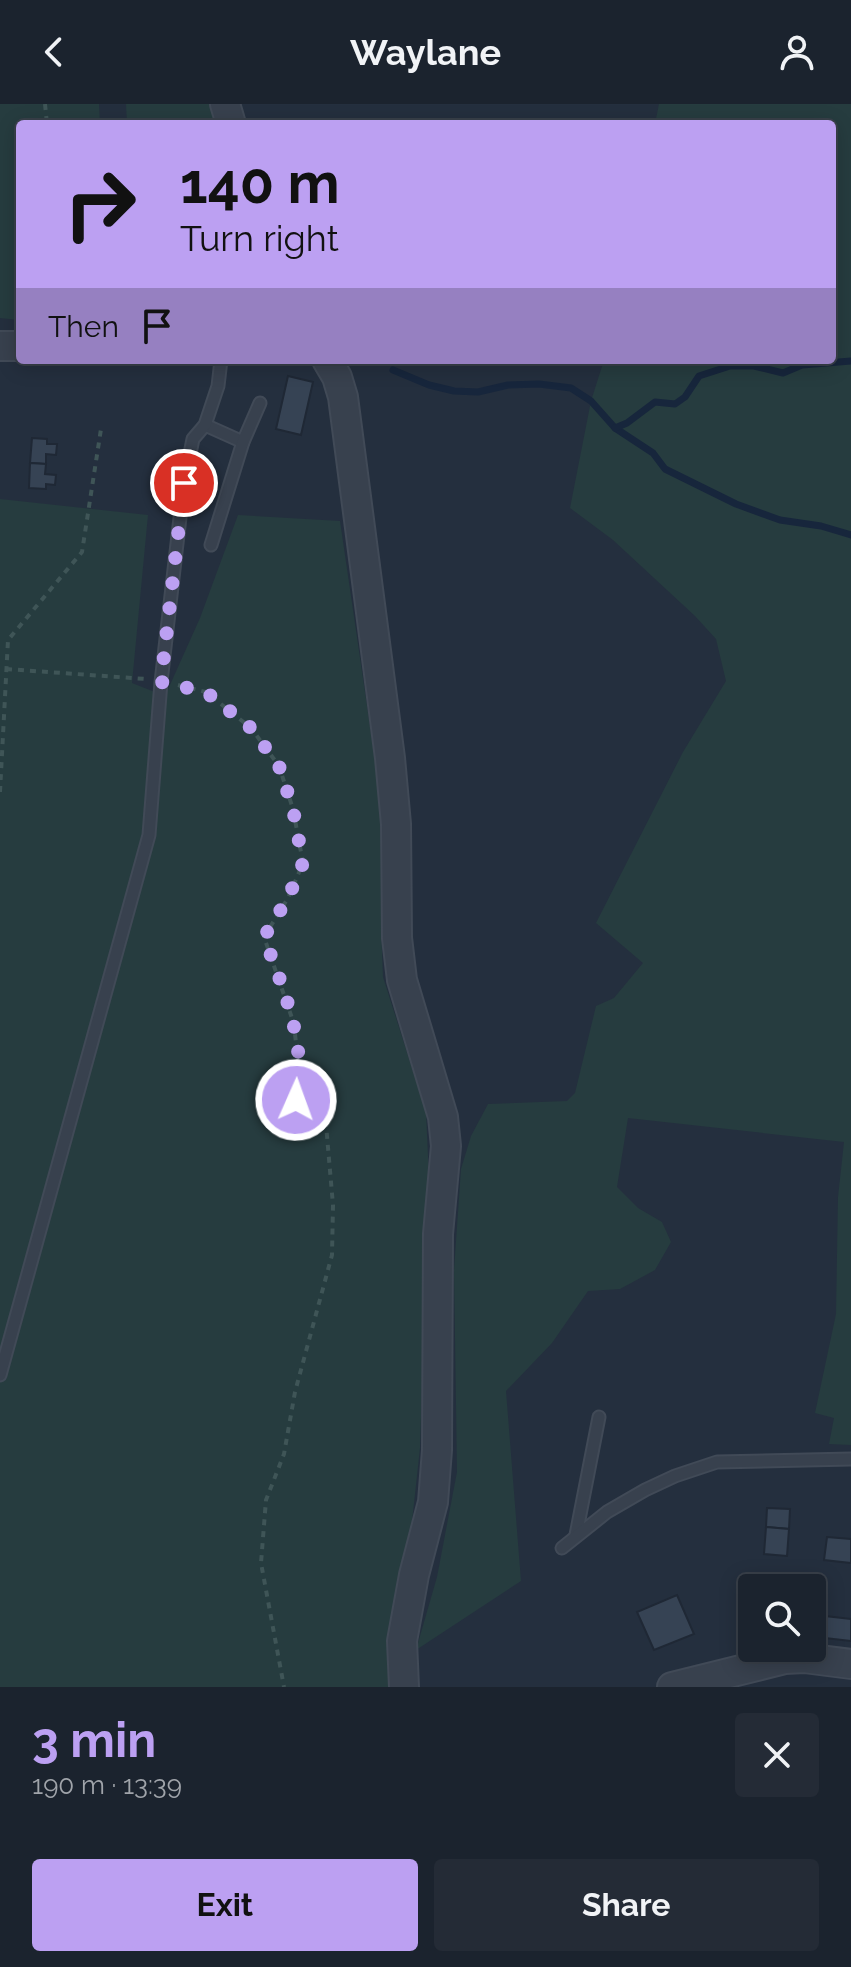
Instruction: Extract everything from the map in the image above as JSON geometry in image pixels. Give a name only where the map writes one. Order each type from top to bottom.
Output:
[{"type":"street","points":[[329,364],[343,397],[388,743],[396,824],[397,938],[402,980],[443,1117],[446,1146],[438,1234],[437,1450],[433,1502],[414,1575],[402,1641],[404,1687]]},
{"type":"street","points":[[672,1687],[785,1659],[804,1658],[851,1664]]},
{"type":"lane","points":[[0,1375],[149,835],[161,682],[184,483],[193,439],[205,425],[218,386],[221,364]]},
{"type":"lane","points":[[211,545],[243,442],[260,403]]},
{"type":"lane","points":[[205,425],[243,442]]},
{"type":"lane","points":[[576,1535],[599,1417]]},
{"type":"lane","points":[[562,1548],[607,1512],[645,1490],[717,1462],[851,1459]]},
{"type":"path","points":[[0,792],[8,640],[82,552],[101,429]]},
{"type":"path","points":[[6,669],[143,678],[206,692],[251,728],[279,766],[293,809],[303,863],[288,898],[264,937],[294,1024],[300,1082],[292,1118],[306,1126],[325,1113],[333,1205],[332,1255],[295,1392],[284,1454],[266,1500],[261,1563],[284,1687]]},
{"type":"green space","points":[[0,104],[99,104],[100,120],[16,120],[16,320],[0,318]]},
{"type":"green space","points":[[126,104],[211,104],[217,120],[127,120]]},
{"type":"green space","points":[[659,104],[851,104],[851,1445],[829,1444],[834,1418],[815,1413],[836,1314],[838,1197],[844,1142],[628,1118],[617,1187],[638,1208],[662,1222],[671,1242],[655,1270],[620,1289],[588,1291],[552,1343],[506,1391],[521,1581],[416,1650],[437,1577],[457,1472],[454,1270],[461,1169],[471,1136],[488,1104],[567,1101],[575,1093],[596,1006],[614,998],[643,963],[596,923],[683,752],[726,681],[716,639],[613,540],[570,508],[591,401],[603,364],[836,364],[836,120],[656,120]]},
{"type":"green space","points":[[0,499],[148,515],[132,683],[165,696],[200,618],[238,515],[340,521],[383,815],[383,977],[426,1112],[429,1178],[420,1448],[411,1531],[393,1625],[391,1687],[0,1687]]},
{"type":"building","points":[[288,376],[313,382],[301,435],[276,429]]},
{"type":"building","points":[[32,438],[47,439],[47,444],[57,444],[56,455],[46,454],[46,464],[30,463]]},
{"type":"building","points":[[30,463],[46,464],[45,474],[56,475],[55,485],[46,484],[46,489],[29,488]]},
{"type":"building","points":[[767,1508],[790,1509],[789,1529],[766,1527]]},
{"type":"building","points":[[766,1527],[789,1529],[787,1556],[764,1554]]},
{"type":"building","points":[[827,1537],[851,1539],[851,1563],[824,1560]]},
{"type":"building","points":[[677,1595],[694,1634],[654,1650],[637,1612]]},
{"type":"building","points":[[826,1616],[851,1619],[851,1641],[826,1638]]},
{"type":"waterway","points":[[836,362],[851,361]]},
{"type":"waterway","points":[[615,428],[655,402],[675,404],[685,397],[699,376],[730,366],[754,366],[783,373],[802,365],[814,364]]},
{"type":"waterway","points":[[393,370],[429,385],[454,391],[478,392],[508,385],[539,384],[571,388],[591,401],[615,428],[653,453],[665,469],[736,504],[780,520],[821,526],[851,535]]},
{"type":"route","points":[[184,483],[161,682],[206,692],[251,728],[279,766],[293,809],[303,863],[288,898],[264,937],[294,1024],[300,1082],[296,1100]]}]
